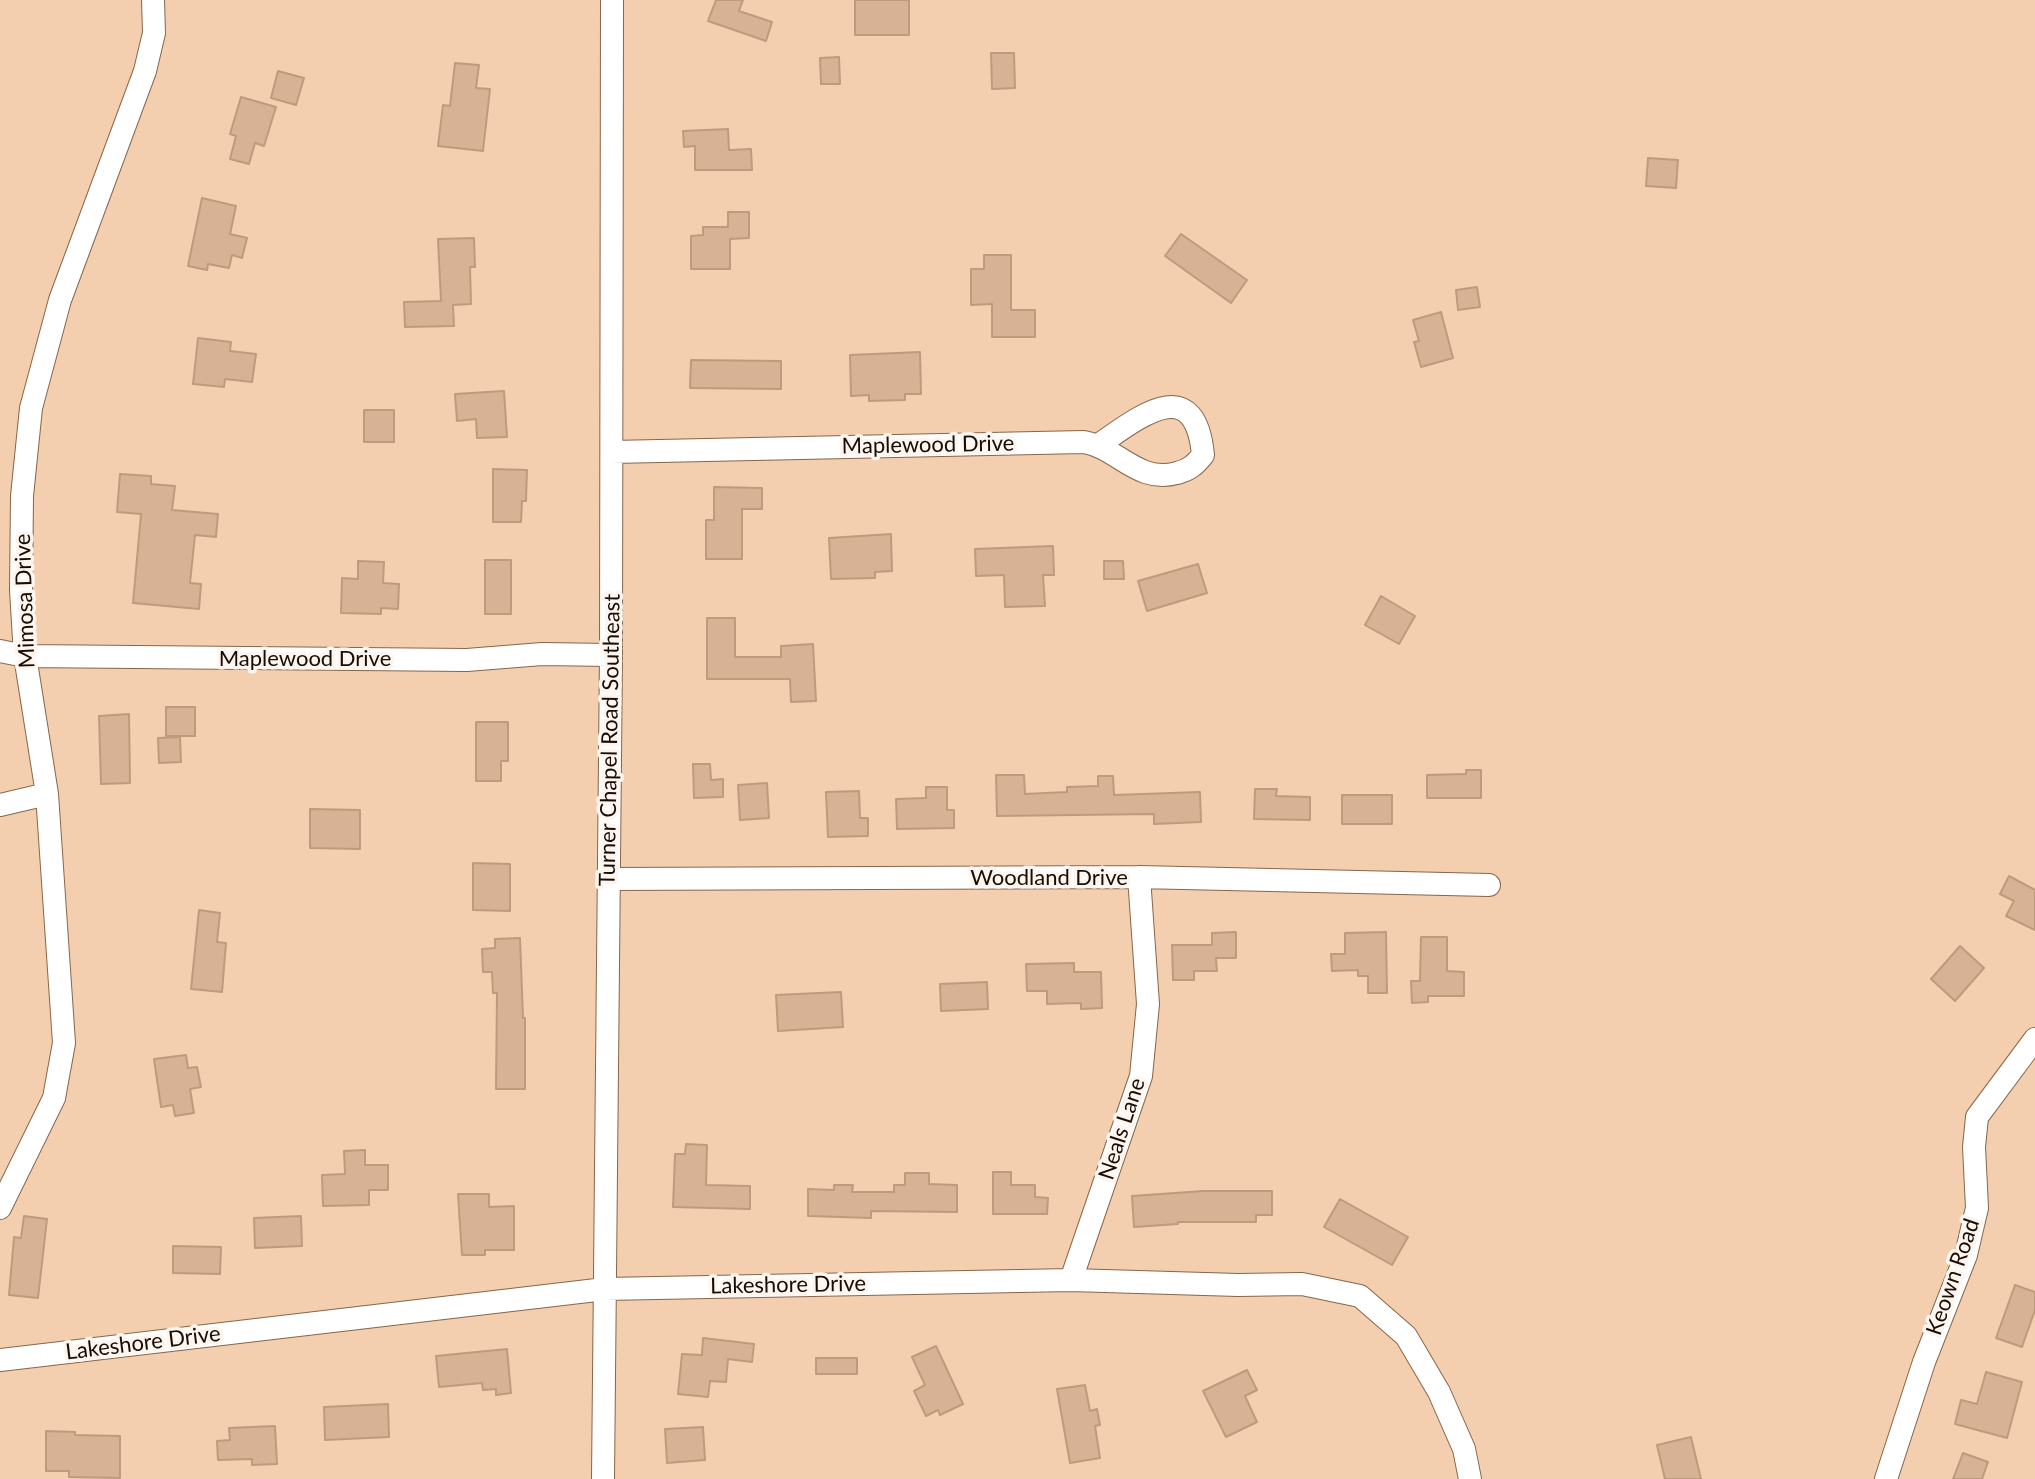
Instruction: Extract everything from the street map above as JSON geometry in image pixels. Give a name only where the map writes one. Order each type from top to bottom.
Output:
[{"type":"street","name":"Mimosa Drive","points":[[0,1208],[54,1098],[64,1043],[47,794],[25,656],[21,590],[22,496],[31,408],[60,300],[145,71],[154,33],[153,0]]},
{"type":"street","name":"Turner Chapel Road Southeast","points":[[603,1479],[611,655],[612,0]]},
{"type":"street","name":"Maplewood Drive","points":[[612,452],[1100,444]]},
{"type":"street","name":"Maplewood Drive","points":[[0,651],[25,656],[467,660],[542,654],[611,655]]},
{"type":"street","points":[[0,805],[47,794]]},
{"type":"street","name":"Woodland Drive","points":[[608,879],[1139,877],[1489,885]]},
{"type":"street","name":"Neals Lane","points":[[1071,1280],[1141,1076],[1148,1004],[1139,877]]},
{"type":"street","name":"Keown Road","points":[[1886,1479],[1924,1362],[1969,1242],[1977,1208],[1974,1147],[1977,1117],[2035,1039]]},
{"type":"street","name":"Lakeshore Drive","points":[[0,1360],[605,1289],[1071,1280],[1302,1284],[1360,1296],[1406,1336],[1439,1392],[1464,1449],[1470,1479]]},
{"type":"building","points":[[716,0],[743,0],[739,11],[772,22],[766,41],[708,21]]},
{"type":"building","points":[[855,0],[909,0],[909,35],[855,35]]},
{"type":"building","points":[[991,53],[1014,53],[1015,88],[992,89]]},
{"type":"building","points":[[839,57],[840,84],[821,84],[820,58]]},
{"type":"building","points":[[455,63],[479,65],[476,88],[490,89],[483,151],[438,146],[443,105],[450,106]]},
{"type":"building","points":[[278,71],[304,78],[296,105],[271,98]]},
{"type":"building","points":[[241,97],[276,107],[264,146],[255,143],[249,164],[230,159],[236,136],[230,134]]},
{"type":"building","points":[[728,129],[729,150],[751,149],[752,170],[695,170],[695,146],[684,147],[683,131]]},
{"type":"building","points":[[1648,158],[1678,160],[1676,188],[1646,186]]},
{"type":"building","points":[[202,198],[236,206],[230,234],[247,238],[242,258],[232,255],[229,268],[208,264],[207,270],[188,266]]},
{"type":"building","points":[[728,212],[749,212],[749,238],[730,239],[730,269],[691,269],[691,236],[703,235],[703,227],[728,227]]},
{"type":"building","points":[[1181,234],[1247,280],[1231,303],[1165,256]]},
{"type":"building","points":[[474,238],[475,267],[470,267],[471,304],[453,305],[454,326],[405,327],[404,302],[441,301],[438,239]]},
{"type":"building","points":[[984,255],[1011,255],[1011,310],[1035,310],[1035,337],[992,337],[992,304],[971,305],[971,269],[984,269]]},
{"type":"building","points":[[1477,287],[1480,307],[1458,310],[1456,290]]},
{"type":"building","points":[[1441,312],[1453,358],[1421,367],[1414,342],[1419,341],[1413,320]]},
{"type":"building","points":[[198,338],[231,342],[230,351],[256,354],[252,382],[225,379],[224,387],[193,384]]},
{"type":"building","points":[[920,352],[921,394],[905,394],[905,400],[869,401],[869,395],[851,396],[850,355]]},
{"type":"building","points":[[691,360],[781,361],[781,389],[690,388]]},
{"type":"building","points":[[504,391],[507,437],[477,438],[476,419],[457,421],[455,394]]},
{"type":"building","points":[[364,410],[394,410],[394,442],[364,442]]},
{"type":"building","points":[[493,469],[527,470],[526,501],[522,501],[521,522],[493,522]]},
{"type":"building","points":[[120,474],[151,476],[151,484],[175,486],[172,510],[218,514],[216,537],[195,535],[190,583],[201,584],[199,609],[133,603],[141,514],[117,512]]},
{"type":"building","points":[[714,487],[762,488],[762,509],[742,509],[742,559],[706,559],[706,520],[714,520]]},
{"type":"building","points":[[891,534],[892,571],[875,572],[875,578],[831,579],[829,538]]},
{"type":"building","points":[[1053,546],[1054,575],[1043,575],[1045,606],[1005,607],[1004,575],[976,576],[975,549]]},
{"type":"building","points":[[485,560],[511,560],[511,614],[485,614]]},
{"type":"building","points":[[358,561],[384,562],[383,583],[399,584],[398,609],[381,608],[381,614],[341,613],[342,578],[358,579]]},
{"type":"building","points":[[1104,561],[1123,561],[1124,579],[1104,579]]},
{"type":"building","points":[[1198,564],[1207,593],[1147,611],[1138,581]]},
{"type":"building","points":[[1381,596],[1415,616],[1399,644],[1365,625]]},
{"type":"building","points":[[707,618],[735,618],[735,657],[781,657],[781,646],[813,644],[816,701],[791,702],[790,679],[707,679]]},
{"type":"building","points":[[166,707],[195,707],[195,736],[166,736]]},
{"type":"building","points":[[129,714],[130,783],[101,784],[99,716]]},
{"type":"building","points":[[476,722],[508,722],[508,761],[501,761],[501,781],[476,781]]},
{"type":"building","points":[[180,737],[181,762],[159,763],[158,738]]},
{"type":"building","points":[[693,764],[710,764],[711,780],[723,779],[723,797],[694,798]]},
{"type":"building","points":[[1466,770],[1481,770],[1481,798],[1427,798],[1427,775],[1466,774]]},
{"type":"building","points":[[996,775],[1024,775],[1025,794],[1067,792],[1067,787],[1098,786],[1098,776],[1113,776],[1114,795],[1200,792],[1201,822],[1154,824],[1154,814],[997,816]]},
{"type":"building","points":[[767,783],[769,818],[740,820],[738,785]]},
{"type":"building","points":[[926,787],[947,787],[947,810],[954,810],[954,828],[897,829],[896,799],[926,798]]},
{"type":"building","points":[[1255,789],[1277,789],[1276,796],[1310,797],[1310,820],[1254,819]]},
{"type":"building","points":[[859,791],[860,818],[868,818],[868,836],[828,837],[826,792]]},
{"type":"building","points":[[1342,795],[1392,795],[1392,824],[1342,824]]},
{"type":"building","points":[[310,809],[360,810],[360,849],[310,848]]},
{"type":"building","points":[[473,863],[510,864],[510,911],[473,910]]},
{"type":"building","points":[[2009,876],[2035,890],[2035,930],[2006,916],[2014,901],[2000,894]]},
{"type":"building","points":[[199,910],[220,913],[217,942],[226,943],[222,992],[191,989]]},
{"type":"building","points":[[1236,932],[1236,958],[1216,958],[1217,971],[1194,971],[1194,980],[1173,980],[1172,945],[1212,945],[1212,933]]},
{"type":"building","points":[[1386,932],[1387,993],[1368,993],[1368,976],[1358,976],[1358,970],[1332,971],[1331,954],[1345,954],[1345,933]]},
{"type":"building","points":[[1421,937],[1447,937],[1447,971],[1464,972],[1464,996],[1428,996],[1428,1002],[1412,1003],[1411,981],[1420,981]]},
{"type":"building","points":[[520,938],[525,1089],[496,1089],[497,993],[493,993],[492,972],[483,972],[482,949],[495,948],[495,939]]},
{"type":"building","points":[[1960,946],[1984,968],[1955,1001],[1931,979]]},
{"type":"building","points":[[1074,963],[1074,972],[1101,972],[1102,1008],[1081,1009],[1081,1003],[1047,1004],[1047,991],[1027,991],[1026,964]]},
{"type":"building","points":[[987,982],[988,1009],[941,1011],[940,984]]},
{"type":"building","points":[[841,992],[843,1027],[778,1031],[776,995]]},
{"type":"building","points":[[186,1055],[188,1068],[197,1067],[201,1087],[190,1089],[194,1113],[175,1116],[173,1105],[161,1107],[154,1059]]},
{"type":"building","points":[[686,1144],[707,1145],[706,1185],[750,1186],[750,1209],[673,1207],[675,1154],[685,1154]]},
{"type":"building","points":[[365,1150],[365,1165],[388,1165],[388,1190],[369,1190],[369,1205],[323,1206],[322,1175],[345,1174],[344,1151]]},
{"type":"building","points":[[993,1172],[1011,1172],[1011,1185],[1035,1185],[1035,1197],[1048,1198],[1047,1214],[993,1214]]},
{"type":"building","points":[[905,1173],[929,1173],[929,1184],[957,1185],[957,1212],[871,1211],[871,1218],[808,1216],[808,1189],[834,1190],[834,1185],[853,1185],[852,1192],[894,1192],[894,1185],[905,1185]]},
{"type":"building","points":[[1203,1191],[1272,1191],[1272,1215],[1256,1215],[1256,1222],[1178,1222],[1134,1227],[1132,1196]]},
{"type":"building","points":[[458,1194],[489,1194],[489,1207],[514,1206],[514,1250],[485,1250],[485,1255],[462,1255]]},
{"type":"building","points":[[1340,1199],[1408,1237],[1392,1265],[1324,1227]]},
{"type":"building","points":[[24,1216],[47,1219],[38,1298],[9,1295],[14,1237],[21,1238]]},
{"type":"building","points":[[301,1216],[302,1246],[255,1248],[254,1218]]},
{"type":"building","points":[[173,1246],[221,1247],[220,1274],[173,1273]]},
{"type":"building","points":[[2015,1285],[2035,1292],[2035,1310],[2022,1347],[1996,1338]]},
{"type":"building","points":[[703,1338],[754,1344],[752,1362],[728,1359],[726,1382],[710,1381],[708,1397],[678,1394],[682,1354],[702,1355]]},
{"type":"building","points":[[936,1346],[963,1404],[940,1415],[938,1410],[926,1416],[914,1391],[925,1385],[912,1357]]},
{"type":"building","points":[[507,1349],[511,1393],[496,1395],[496,1389],[483,1390],[482,1383],[439,1387],[436,1356]]},
{"type":"building","points":[[816,1358],[857,1358],[857,1374],[816,1374]]},
{"type":"building","points":[[1247,1370],[1257,1390],[1245,1396],[1257,1422],[1226,1437],[1203,1391]]},
{"type":"building","points":[[1986,1372],[2022,1382],[2007,1438],[1955,1424],[1961,1400],[1977,1404]]},
{"type":"building","points":[[1085,1385],[1090,1411],[1097,1409],[1100,1425],[1095,1426],[1100,1458],[1070,1463],[1057,1389]]},
{"type":"building","points":[[388,1404],[389,1437],[325,1440],[324,1407]]},
{"type":"building","points":[[275,1426],[277,1464],[252,1465],[252,1459],[218,1460],[217,1441],[230,1440],[229,1428]]},
{"type":"building","points":[[703,1427],[705,1460],[667,1463],[665,1429]]},
{"type":"building","points":[[46,1431],[120,1436],[120,1478],[69,1477],[69,1471],[46,1471]]},
{"type":"building","points":[[1691,1437],[1701,1479],[1665,1479],[1657,1445]]},
{"type":"building","points":[[1963,1453],[1988,1462],[1982,1479],[1953,1479]]}]
